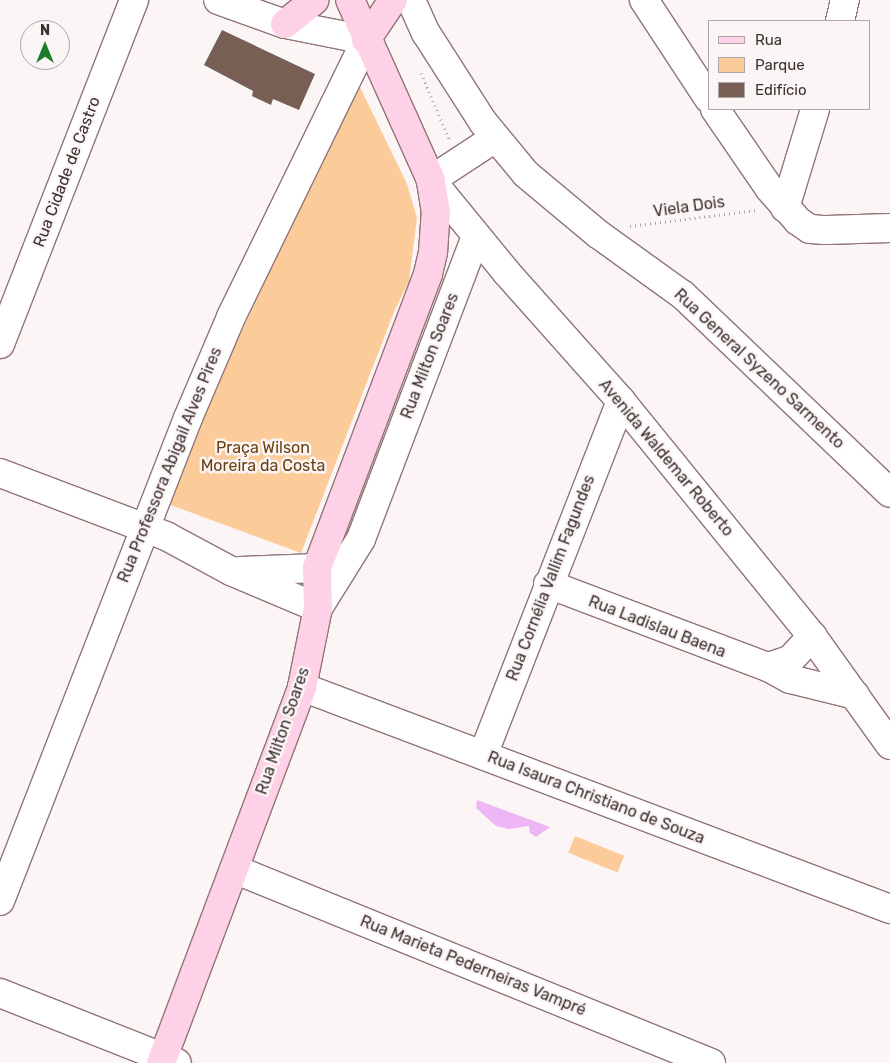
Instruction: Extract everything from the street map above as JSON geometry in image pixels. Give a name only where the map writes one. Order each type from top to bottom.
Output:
[{"type":"main road","points":[[285,24],[315,0]]},
{"type":"main road","name":"Avenida Waldemar Roberto","points":[[317,568],[428,274],[436,222],[431,180],[366,40],[350,0]]},
{"type":"main road","points":[[366,40],[393,0]]},
{"type":"main road","points":[[317,568],[318,608]]},
{"type":"main road","name":"Rua Milton Soares","points":[[167,1061],[234,869],[302,687],[318,608]]},
{"type":"street","name":"Rua Cidade de Castro","points":[[0,344],[134,0]]},
{"type":"street","points":[[218,0],[285,24],[366,40]]},
{"type":"street","name":"Rua General Syzeno Sarmento","points":[[411,0],[431,40],[495,138],[526,174],[598,234],[682,294],[890,493]]},
{"type":"street","points":[[644,0],[708,97]]},
{"type":"street","points":[[840,20],[845,0]]},
{"type":"street","name":"Rua Professora Abigail Alves Pires","points":[[0,901],[145,527],[232,317],[366,40]]},
{"type":"street","points":[[716,110],[785,208],[810,229],[890,228]]},
{"type":"street","points":[[785,208],[815,110]]},
{"type":"street","points":[[431,180],[495,138]]},
{"type":"street","name":"Avenida Waldemar Roberto","points":[[431,180],[476,236],[622,401],[812,636],[890,745]]},
{"type":"street","name":"Rua Milton Soares","points":[[318,608],[361,539],[476,236]]},
{"type":"street","name":"Rua Cornélia Vallim Fagundes","points":[[482,756],[548,584],[622,401]]},
{"type":"street","points":[[0,473],[145,527],[232,571],[318,608]]},
{"type":"street","points":[[232,571],[317,568]]},
{"type":"street","name":"Rua Ladislau Baena","points":[[548,584],[768,668],[790,679],[855,695]]},
{"type":"street","points":[[768,668],[790,660],[812,636]]},
{"type":"street","name":"Rua Isaura Christiano de Souza","points":[[302,687],[890,909]]},
{"type":"street","name":"Rua Marieta Pederneiras Vampré","points":[[234,869],[712,1063]]},
{"type":"street","points":[[0,993],[167,1061]]},
{"type":"path","points":[[417,63],[446,135]]},
{"type":"path","name":"Viela Dois","points":[[598,234],[616,228],[785,208]]},
{"type":"green space","name":"Praça Wilson Moreira da Costa","points":[[358,83],[407,184],[417,218],[409,281],[394,312],[301,553],[168,504],[212,395]]},
{"type":"green space","points":[[575,836],[624,856],[617,873],[568,853]]},
{"type":"shaded area","points":[[477,800],[550,827],[536,837],[530,833],[529,826],[509,829],[496,826],[476,808]]},
{"type":"building","points":[[222,30],[315,74],[299,110],[273,99],[271,105],[252,96],[253,91],[204,65]]}]
